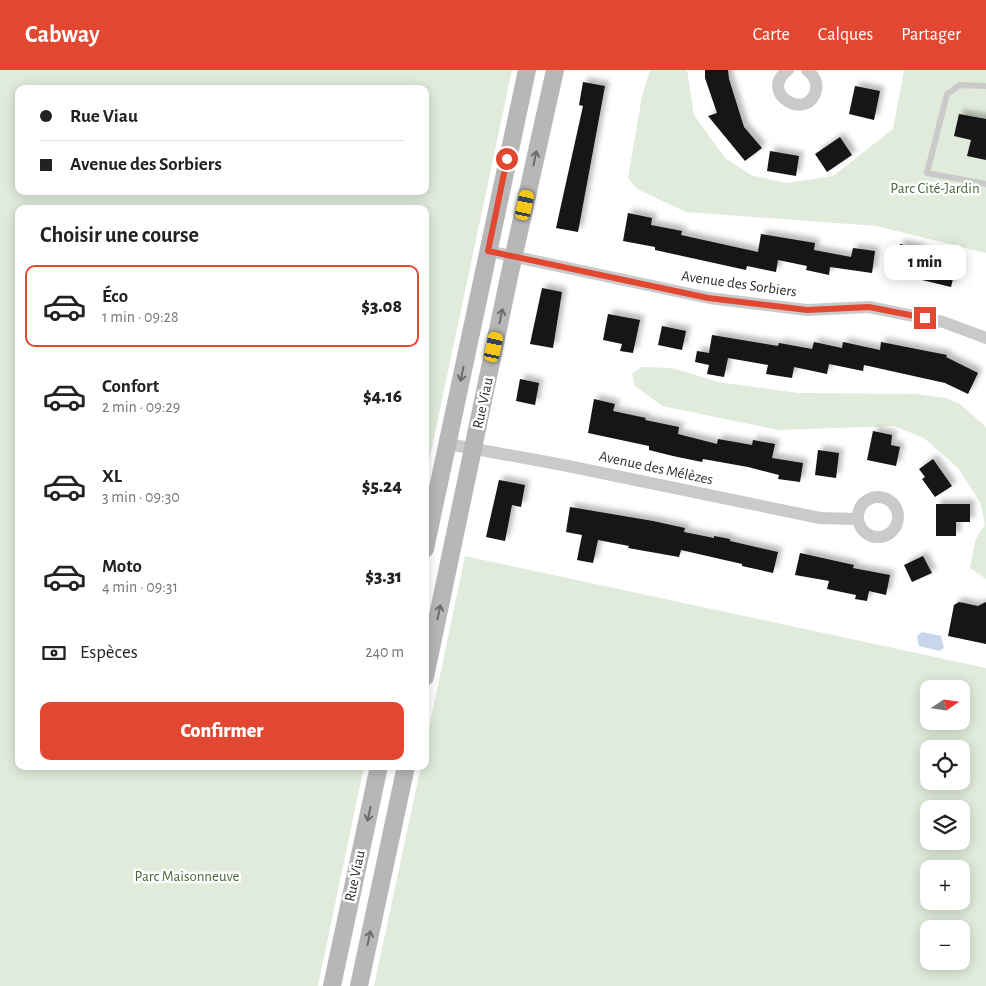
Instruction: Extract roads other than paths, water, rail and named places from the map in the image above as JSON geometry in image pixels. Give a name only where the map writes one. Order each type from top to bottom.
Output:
[{"type":"main road","name":"Rue Viau","points":[[429,531],[527,70]]},
{"type":"main road","name":"Rue Viau","points":[[429,658],[555,70]]},
{"type":"main road","name":"Rue Viau","points":[[332,986],[378,770]]},
{"type":"main road","name":"Rue Viau","points":[[359,986],[405,770]]},
{"type":"street","points":[[788,70],[780,78],[779,91],[786,101],[798,105],[810,100],[816,90],[814,78],[807,70]]},
{"type":"street","name":"Avenue des Sorbiers","points":[[488,251],[708,298],[807,310],[869,307],[943,322],[986,338]]},
{"type":"street","name":"Avenue des Mélèzes","points":[[448,444],[820,518],[857,519]]},
{"type":"lane","points":[[986,86],[960,85],[947,94],[927,173],[986,184]]},
{"type":"water","points":[[922,632],[941,636],[944,648],[940,651],[919,646],[917,636]]},
{"type":"park label","name":"Parc Cité-Jardin","points":[[935,188]]},
{"type":"park label","name":"Parc Maisonneuve","points":[[187,876]]}]
